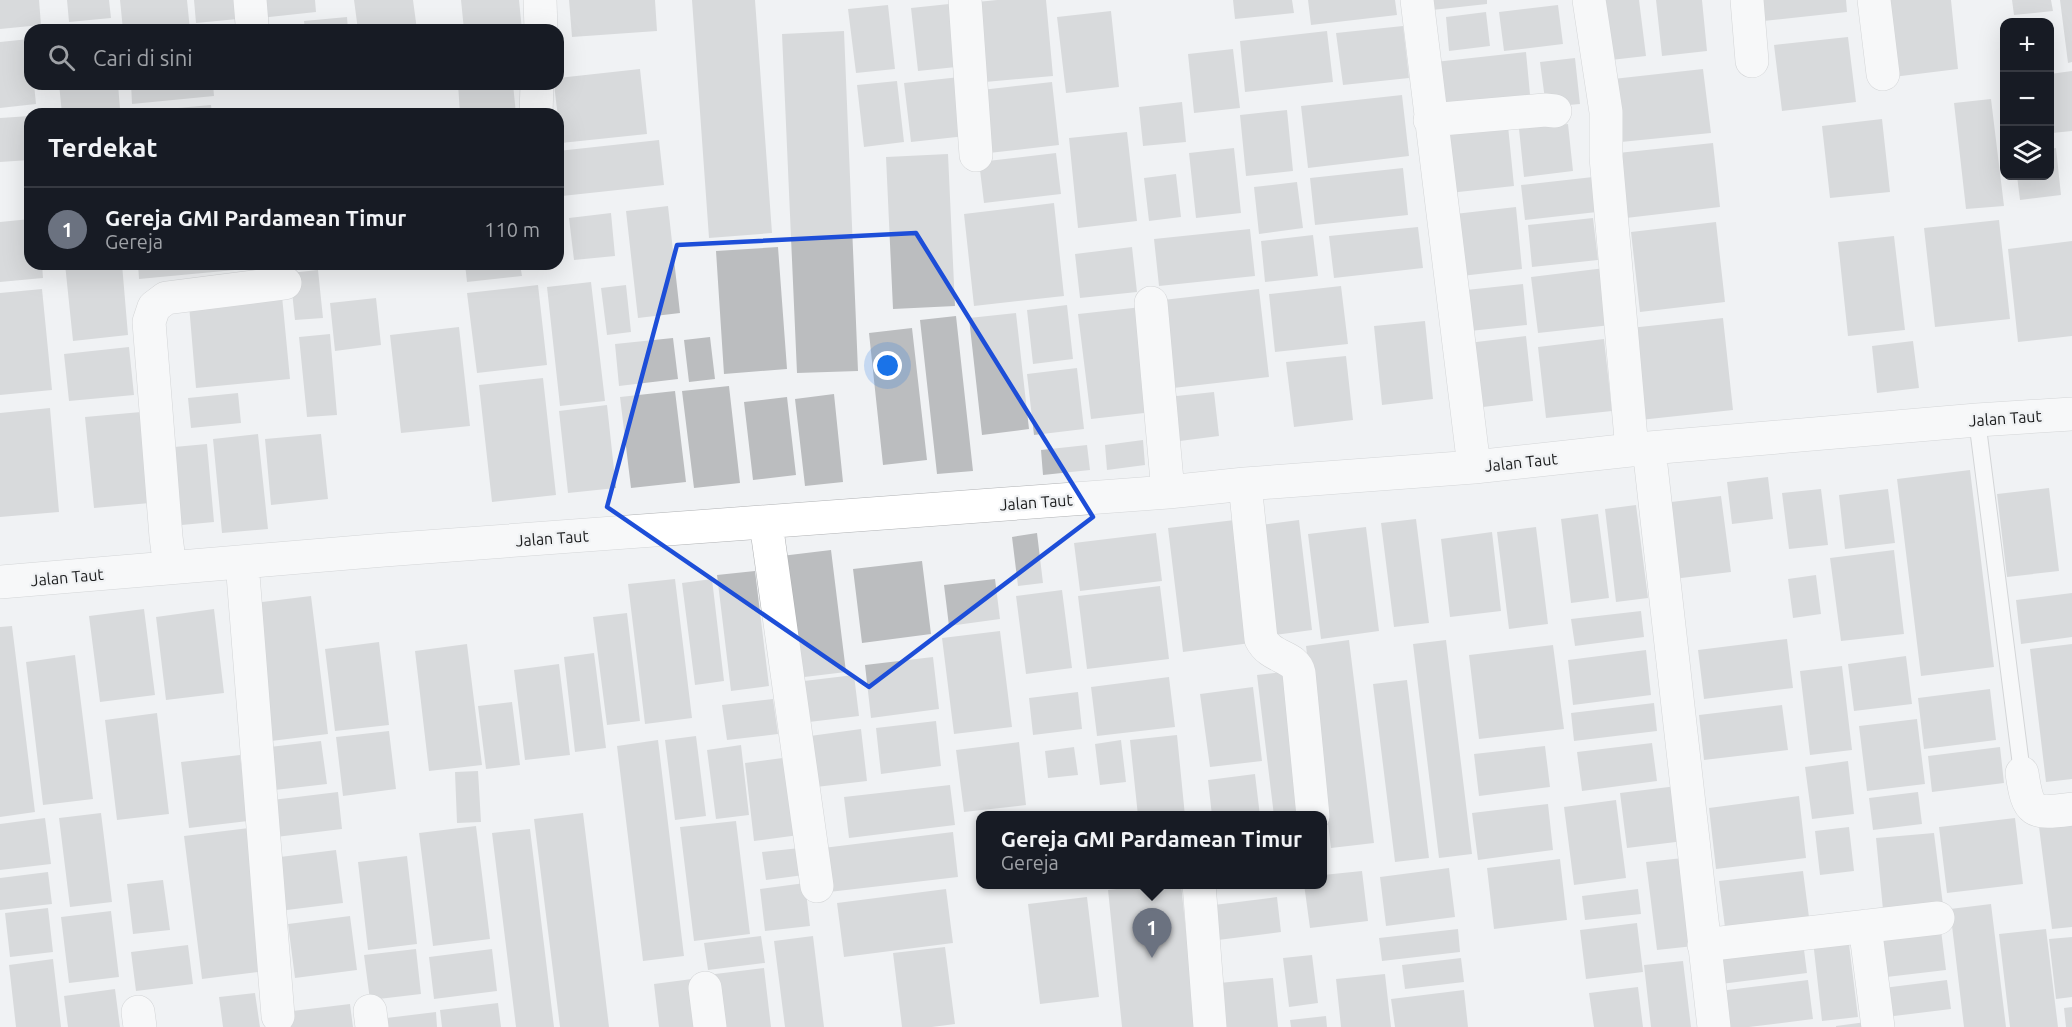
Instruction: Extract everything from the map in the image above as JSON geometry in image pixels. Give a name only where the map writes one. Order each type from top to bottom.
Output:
[{"type":"street","points":[[540,0],[541,24]]},
{"type":"street","points":[[965,0],[976,155]]},
{"type":"street","points":[[1416,0],[1474,467]]},
{"type":"street","points":[[1589,0],[1606,112],[1606,157],[1640,449],[1714,1027]]},
{"type":"street","points":[[1747,0],[1752,61]]},
{"type":"street","points":[[1874,0],[1883,74]]},
{"type":"street","points":[[536,108],[537,90]]},
{"type":"street","points":[[1430,120],[1555,111]]},
{"type":"street","points":[[170,568],[149,322],[154,306],[166,298],[285,282]]},
{"type":"street","points":[[1151,303],[1168,492]]},
{"type":"street","name":"Jalan Taut","points":[[0,582],[384,550],[1168,492],[1474,467],[1640,449],[2072,414]]},
{"type":"street","points":[[1245,484],[1262,639],[1267,650],[1294,663],[1299,673],[1313,811]]},
{"type":"street","points":[[766,523],[818,886]]},
{"type":"street","points":[[242,562],[278,1016]]},
{"type":"street","points":[[2022,773],[2026,800],[2033,808],[2044,813],[2072,809]]},
{"type":"street","points":[[1199,889],[1210,1027]]},
{"type":"street","points":[[1704,945],[1938,918]]},
{"type":"street","points":[[1865,926],[1878,1027]]},
{"type":"street","points":[[705,988],[710,1027]]},
{"type":"lane","points":[[1977,420],[2022,773]]},
{"type":"highlighted area","points":[[916,233],[1093,517],[869,687],[607,507],[677,245]]},
{"type":"building","points":[[0,0],[39,0],[41,24],[24,24],[24,27],[0,29]]},
{"type":"building","points":[[67,0],[109,0],[111,18],[69,22]]},
{"type":"building","points":[[120,0],[187,0],[189,24],[122,24]]},
{"type":"building","points":[[194,0],[246,0],[248,18],[196,23]]},
{"type":"building","points":[[258,0],[315,0],[316,12],[260,18]]},
{"type":"building","points":[[354,0],[413,0],[416,24],[357,24]]},
{"type":"building","points":[[461,0],[519,0],[521,24],[463,24]]},
{"type":"building","points":[[569,0],[655,0],[657,31],[572,37]]},
{"type":"building","points":[[692,0],[755,0],[772,233],[709,238]]},
{"type":"building","points":[[997,0],[1046,0],[1053,76],[974,83],[967,3]]},
{"type":"building","points":[[1233,0],[1292,0],[1294,13],[1235,19]]},
{"type":"building","points":[[1308,0],[1395,0],[1397,15],[1311,25]]},
{"type":"building","points":[[1430,0],[1487,0],[1487,4],[1432,10]]},
{"type":"building","points":[[1595,0],[1639,0],[1646,56],[1602,61]]},
{"type":"building","points":[[1656,0],[1702,0],[1707,51],[1662,56]]},
{"type":"building","points":[[1751,0],[1846,0],[1847,12],[1754,22]]},
{"type":"building","points":[[1884,0],[1951,0],[1958,69],[1893,77]]},
{"type":"building","points":[[2012,0],[2051,0],[2053,11],[2014,15]]},
{"type":"building","points":[[2060,0],[2072,0],[2072,62],[2068,63]]},
{"type":"building","points":[[949,4],[956,67],[918,71],[911,8]]},
{"type":"building","points":[[888,5],[895,69],[856,73],[848,9]]},
{"type":"building","points":[[1558,5],[1563,44],[1504,51],[1499,12]]},
{"type":"building","points":[[1111,11],[1119,87],[1066,93],[1057,17]]},
{"type":"building","points":[[1486,12],[1490,46],[1449,51],[1446,17]]},
{"type":"building","points":[[347,17],[348,24],[304,24],[304,21]]},
{"type":"building","points":[[1403,26],[1409,78],[1343,85],[1336,33]]},
{"type":"building","points":[[844,31],[858,371],[797,373],[782,34]]},
{"type":"building","points":[[1327,31],[1333,82],[1245,92],[1240,41]]},
{"type":"building","points":[[1848,37],[1856,102],[1782,111],[1774,45]]},
{"type":"building","points":[[24,40],[24,90],[35,90],[36,104],[0,108],[0,42]]},
{"type":"building","points":[[1233,49],[1240,108],[1194,113],[1188,54]]},
{"type":"building","points":[[1526,52],[1531,105],[1441,115],[1435,62]]},
{"type":"building","points":[[1575,58],[1580,104],[1546,107],[1540,62]]},
{"type":"building","points":[[640,69],[647,134],[564,143],[564,108],[557,108],[555,90],[564,90],[564,77]]},
{"type":"building","points":[[1703,69],[1711,133],[1611,143],[1604,80]]},
{"type":"building","points":[[2072,71],[2072,131],[2054,133],[2054,73]]},
{"type":"building","points":[[960,77],[966,136],[911,142],[904,83]]},
{"type":"building","points":[[897,81],[904,142],[864,147],[857,85]]},
{"type":"building","points":[[1052,82],[1059,145],[980,154],[973,91]]},
{"type":"building","points":[[60,90],[118,90],[120,108],[61,108]]},
{"type":"building","points":[[131,90],[214,90],[214,96],[132,104]]},
{"type":"building","points":[[458,90],[514,90],[515,108],[460,108]]},
{"type":"building","points":[[1402,95],[1409,156],[1308,168],[1301,106]]},
{"type":"building","points":[[1991,99],[2004,206],[1966,209],[1954,103]]},
{"type":"building","points":[[1182,102],[1186,142],[1143,146],[1139,107]]},
{"type":"building","points":[[211,105],[211,108],[178,108]]},
{"type":"building","points":[[1287,110],[1293,171],[1246,176],[1240,115]]},
{"type":"building","points":[[24,116],[24,160],[0,162],[0,118]]},
{"type":"building","points":[[1882,119],[1890,192],[1830,198],[1822,126]]},
{"type":"building","points":[[1568,124],[1573,171],[1524,177],[1519,129]]},
{"type":"building","points":[[1508,126],[1514,186],[1449,193],[1442,134]]},
{"type":"building","points":[[1127,132],[1137,221],[1078,228],[1069,138]]},
{"type":"building","points":[[659,140],[664,185],[564,196],[564,150]]},
{"type":"building","points":[[1713,143],[1720,207],[1626,218],[1618,153]]},
{"type":"building","points":[[1234,148],[1241,213],[1196,218],[1189,153]]},
{"type":"building","points":[[2054,148],[2056,148],[2061,195],[2020,200],[2018,180],[2054,180]]},
{"type":"building","points":[[1056,153],[1061,194],[984,203],[979,162]]},
{"type":"building","points":[[948,154],[955,306],[893,309],[886,157]]},
{"type":"building","points":[[1403,168],[1408,215],[1315,225],[1310,178]]},
{"type":"building","points":[[1176,174],[1181,217],[1149,221],[1144,178]]},
{"type":"building","points":[[1593,177],[1597,212],[1525,220],[1521,185]]},
{"type":"building","points":[[1297,182],[1303,228],[1259,234],[1254,187]]},
{"type":"building","points":[[1054,203],[1064,296],[974,306],[964,214]]},
{"type":"building","points":[[668,206],[680,313],[638,318],[626,211]]},
{"type":"building","points":[[1516,207],[1522,269],[1453,277],[1446,215]]},
{"type":"building","points":[[611,213],[615,256],[574,260],[569,218]]},
{"type":"building","points":[[1593,218],[1598,260],[1532,267],[1528,225]]},
{"type":"building","points":[[24,220],[24,270],[42,270],[43,278],[0,282],[0,222]]},
{"type":"building","points":[[1999,220],[2010,319],[1935,327],[1924,228]]},
{"type":"building","points":[[1716,222],[1725,302],[1640,312],[1631,232]]},
{"type":"building","points":[[1418,227],[1423,268],[1334,278],[1329,236]]},
{"type":"building","points":[[1250,229],[1255,276],[1159,286],[1154,239]]},
{"type":"building","points":[[1313,235],[1318,276],[1265,282],[1261,241]]},
{"type":"building","points":[[1894,236],[1905,330],[1848,336],[1838,242]]},
{"type":"building","points":[[2072,241],[2072,336],[2018,342],[2008,249]]},
{"type":"building","points":[[778,247],[787,369],[724,374],[716,251]]},
{"type":"building","points":[[1132,247],[1137,292],[1080,298],[1075,254]]},
{"type":"building","points":[[1605,268],[1611,325],[1538,333],[1531,277]]},
{"type":"building","points":[[66,270],[123,270],[128,335],[73,341]]},
{"type":"building","points":[[138,270],[235,270],[139,279]]},
{"type":"building","points":[[318,270],[323,318],[295,320],[290,273]]},
{"type":"building","points":[[466,270],[521,270],[522,276],[467,282]]},
{"type":"building","points":[[591,282],[605,401],[560,406],[547,287]]},
{"type":"building","points":[[1523,284],[1527,325],[1470,331],[1466,290]]},
{"type":"building","points":[[538,285],[547,365],[477,373],[467,293]]},
{"type":"building","points":[[626,285],[631,332],[607,335],[601,288]]},
{"type":"building","points":[[1341,286],[1348,344],[1275,352],[1269,294]]},
{"type":"building","points":[[42,289],[52,390],[0,395],[0,293]]},
{"type":"building","points":[[1259,289],[1269,377],[1173,388],[1163,300]]},
{"type":"building","points":[[282,296],[290,379],[196,388],[189,305]]},
{"type":"building","points":[[376,298],[381,345],[335,351],[330,303]]},
{"type":"building","points":[[1067,305],[1073,359],[1033,364],[1027,310]]},
{"type":"building","points":[[1142,307],[1153,412],[1091,419],[1078,314]]},
{"type":"building","points":[[1016,313],[1029,429],[982,435],[969,318]]},
{"type":"building","points":[[956,316],[973,471],[937,474],[920,320]]},
{"type":"building","points":[[1723,318],[1733,410],[1640,420],[1630,328]]},
{"type":"building","points":[[1425,321],[1433,399],[1382,405],[1374,326]]},
{"type":"building","points":[[459,327],[470,426],[401,433],[390,335]]},
{"type":"building","points":[[912,328],[927,460],[883,465],[869,333]]},
{"type":"building","points":[[330,334],[337,415],[307,417],[299,337]]},
{"type":"building","points":[[1526,336],[1533,401],[1475,408],[1468,343]]},
{"type":"building","points":[[710,337],[715,379],[689,382],[684,340]]},
{"type":"building","points":[[673,338],[678,379],[619,386],[615,344]]},
{"type":"building","points":[[1604,339],[1612,411],[1546,418],[1538,347]]},
{"type":"building","points":[[1913,341],[1919,388],[1877,393],[1872,346]]},
{"type":"building","points":[[129,347],[134,395],[69,401],[64,354]]},
{"type":"building","points":[[1346,356],[1353,420],[1294,427],[1286,362]]},
{"type":"building","points":[[1077,368],[1084,429],[1034,435],[1027,374]]},
{"type":"building","points":[[543,378],[556,495],[492,502],[479,385]]},
{"type":"building","points":[[729,386],[740,483],[694,488],[682,391]]},
{"type":"building","points":[[675,391],[686,482],[631,488],[620,397]]},
{"type":"building","points":[[1214,392],[1219,436],[1172,442],[1167,397]]},
{"type":"building","points":[[238,393],[241,423],[191,428],[188,398]]},
{"type":"building","points":[[834,394],[843,482],[805,486],[795,399]]},
{"type":"building","points":[[787,397],[796,475],[753,480],[744,402]]},
{"type":"building","points":[[607,405],[616,488],[568,493],[559,411]]},
{"type":"building","points":[[50,408],[59,512],[0,517],[0,413]]},
{"type":"building","points":[[141,412],[150,503],[94,508],[85,417]]},
{"type":"building","points":[[258,434],[268,529],[222,533],[213,439]]},
{"type":"building","points":[[321,434],[328,499],[271,505],[265,439]]},
{"type":"building","points":[[1143,440],[1145,465],[1107,470],[1105,445]]},
{"type":"building","points":[[207,444],[214,522],[171,526],[163,448]]},
{"type":"building","points":[[1087,445],[1090,470],[1043,475],[1041,450]]},
{"type":"building","points":[[1970,470],[1994,667],[1921,676],[1897,479]]},
{"type":"building","points":[[1768,477],[1773,519],[1732,524],[1727,482]]},
{"type":"building","points":[[2049,488],[2059,571],[2007,577],[1997,494]]},
{"type":"building","points":[[1821,489],[1828,545],[1789,549],[1782,493]]},
{"type":"building","points":[[1888,489],[1895,543],[1845,549],[1839,495]]},
{"type":"building","points":[[1721,496],[1731,572],[1673,579],[1663,503]]},
{"type":"building","points":[[1636,505],[1648,598],[1616,602],[1605,509]]},
{"type":"building","points":[[1598,514],[1609,598],[1571,603],[1561,519]]},
{"type":"building","points":[[1243,519],[1258,642],[1183,652],[1168,528]]},
{"type":"building","points":[[1416,519],[1429,623],[1394,627],[1381,523]]},
{"type":"building","points":[[1299,520],[1312,630],[1275,635],[1261,525]]},
{"type":"building","points":[[1366,527],[1379,631],[1321,639],[1308,534]]},
{"type":"building","points":[[1536,527],[1548,624],[1509,629],[1497,532]]},
{"type":"building","points":[[1492,532],[1501,611],[1450,617],[1441,539]]},
{"type":"building","points":[[1037,533],[1043,583],[1018,586],[1012,537]]},
{"type":"building","points":[[1156,533],[1162,581],[1080,591],[1074,543]]},
{"type":"building","points":[[831,550],[846,672],[788,679],[773,557]]},
{"type":"building","points":[[1894,550],[1904,634],[1841,641],[1830,558]]},
{"type":"building","points":[[922,561],[931,634],[862,643],[853,569]]},
{"type":"building","points":[[755,571],[769,686],[731,691],[717,575]]},
{"type":"building","points":[[1816,575],[1821,614],[1793,618],[1788,579]]},
{"type":"building","points":[[675,579],[692,718],[645,724],[628,584]]},
{"type":"building","points":[[712,579],[724,681],[695,685],[682,583]]},
{"type":"building","points":[[995,579],[1000,619],[949,626],[944,585]]},
{"type":"building","points":[[1160,586],[1169,659],[1087,669],[1078,596]]},
{"type":"building","points":[[1062,590],[1072,668],[1026,674],[1016,596]]},
{"type":"building","points":[[2072,593],[2072,637],[2021,644],[2016,600]]},
{"type":"building","points":[[311,596],[328,734],[271,741],[254,603]]},
{"type":"building","points":[[144,609],[155,695],[100,702],[89,616]]},
{"type":"building","points":[[214,609],[224,693],[166,700],[156,617]]},
{"type":"building","points":[[1641,611],[1644,637],[1575,646],[1571,619]]},
{"type":"building","points":[[627,613],[640,721],[607,725],[593,617]]},
{"type":"building","points":[[12,626],[35,812],[0,817],[0,627]]},
{"type":"building","points":[[1000,631],[1012,727],[954,734],[942,638]]},
{"type":"building","points":[[1787,639],[1793,688],[1704,699],[1698,650]]},
{"type":"building","points":[[1349,640],[1374,843],[1331,848],[1306,646]]},
{"type":"building","points":[[1446,640],[1472,854],[1439,858],[1413,644]]},
{"type":"building","points":[[379,642],[389,725],[335,731],[325,649]]},
{"type":"building","points":[[467,644],[482,765],[429,771],[415,651]]},
{"type":"building","points":[[2072,644],[2072,779],[2046,782],[2030,649]]},
{"type":"building","points":[[1553,645],[1564,729],[1479,739],[1469,655]]},
{"type":"building","points":[[1646,650],[1651,695],[1573,705],[1568,660]]},
{"type":"building","points":[[594,653],[606,748],[575,752],[564,657]]},
{"type":"building","points":[[75,655],[93,799],[43,805],[26,662]]},
{"type":"building","points":[[1906,656],[1912,704],[1854,711],[1848,664]]},
{"type":"building","points":[[933,657],[939,709],[871,718],[865,665]]},
{"type":"building","points":[[559,664],[570,755],[525,760],[514,670]]},
{"type":"building","points":[[1842,666],[1852,750],[1810,755],[1800,671]]},
{"type":"building","points":[[1292,671],[1309,811],[1273,811],[1257,675]]},
{"type":"building","points":[[854,675],[859,716],[809,722],[804,681]]},
{"type":"building","points":[[1169,677],[1175,727],[1097,736],[1091,687]]},
{"type":"building","points":[[1407,680],[1429,858],[1395,862],[1373,684]]},
{"type":"building","points":[[1253,687],[1262,761],[1210,767],[1200,694]]},
{"type":"building","points":[[1990,689],[1996,740],[1924,749],[1918,698]]},
{"type":"building","points":[[1078,692],[1082,729],[1033,735],[1029,698]]},
{"type":"building","points":[[773,699],[778,734],[727,740],[722,705]]},
{"type":"building","points":[[512,702],[520,765],[486,769],[478,706]]},
{"type":"building","points":[[1654,703],[1657,731],[1574,741],[1571,713]]},
{"type":"building","points":[[1782,705],[1788,750],[1704,760],[1699,715]]},
{"type":"building","points":[[157,713],[169,814],[117,820],[105,720]]},
{"type":"building","points":[[1917,719],[1925,784],[1867,791],[1859,726]]},
{"type":"building","points":[[936,721],[941,766],[881,774],[876,728]]},
{"type":"building","points":[[861,729],[867,781],[816,787],[810,736]]},
{"type":"building","points":[[389,731],[396,789],[343,796],[336,737]]},
{"type":"building","points":[[1177,735],[1185,811],[1137,811],[1130,740]]},
{"type":"building","points":[[696,736],[706,816],[675,820],[665,740]]},
{"type":"building","points":[[658,740],[684,956],[643,961],[617,746]]},
{"type":"building","points":[[1121,740],[1126,782],[1100,785],[1095,744]]},
{"type":"building","points":[[321,741],[327,784],[266,791],[261,748]]},
{"type":"building","points":[[1019,742],[1026,805],[964,812],[956,750]]},
{"type":"building","points":[[1652,743],[1657,781],[1582,791],[1577,752]]},
{"type":"building","points":[[741,745],[749,815],[716,819],[707,750]]},
{"type":"building","points":[[1545,746],[1550,787],[1479,796],[1474,754]]},
{"type":"building","points":[[1074,747],[1078,775],[1048,778],[1045,751]]},
{"type":"building","points":[[2000,747],[2004,783],[1932,792],[1928,756]]},
{"type":"building","points":[[240,755],[248,821],[189,828],[181,762]]},
{"type":"building","points":[[790,757],[799,835],[754,841],[745,763]]},
{"type":"building","points":[[1848,761],[1854,814],[1812,819],[1805,767]]},
{"type":"building","points":[[478,771],[481,822],[457,823],[455,772]]},
{"type":"building","points":[[1255,774],[1259,811],[1211,811],[1208,780]]},
{"type":"building","points":[[950,785],[955,825],[849,838],[844,797]]},
{"type":"building","points":[[1677,786],[1684,841],[1627,848],[1620,793]]},
{"type":"building","points":[[338,792],[342,829],[276,837],[272,800]]},
{"type":"building","points":[[1918,792],[1922,824],[1873,830],[1869,798]]},
{"type":"building","points":[[1799,796],[1806,858],[1716,869],[1709,808]]},
{"type":"building","points":[[1616,800],[1626,878],[1574,885],[1564,807]]},
{"type":"building","points":[[1548,804],[1553,850],[1478,860],[1472,813]]},
{"type":"building","points":[[101,813],[112,902],[70,907],[59,818]]},
{"type":"building","points":[[583,813],[609,1027],[560,1027],[534,819]]},
{"type":"building","points":[[45,818],[51,864],[0,870],[0,824]]},
{"type":"building","points":[[2015,818],[2023,884],[1947,893],[1939,827]]},
{"type":"building","points":[[736,821],[750,934],[694,941],[680,827]]},
{"type":"building","points":[[2072,823],[2072,927],[2052,929],[2039,827]]},
{"type":"building","points":[[476,826],[490,939],[433,946],[419,833]]},
{"type":"building","points":[[1849,827],[1854,871],[1820,875],[1815,831]]},
{"type":"building","points":[[249,828],[266,971],[202,979],[184,836]]},
{"type":"building","points":[[530,829],[554,1027],[516,1027],[492,833]]},
{"type":"building","points":[[953,832],[958,877],[829,892],[823,848]]},
{"type":"building","points":[[1934,833],[1944,913],[1884,920],[1876,838]]},
{"type":"building","points":[[800,848],[804,875],[766,880],[762,852]]},
{"type":"building","points":[[336,850],[343,903],[279,911],[272,858]]},
{"type":"building","points":[[407,856],[417,944],[368,950],[358,862]]},
{"type":"building","points":[[1683,858],[1694,946],[1657,950],[1646,862]]},
{"type":"building","points":[[1560,859],[1567,920],[1494,929],[1487,868]]},
{"type":"building","points":[[1449,868],[1455,917],[1386,926],[1380,877]]},
{"type":"building","points":[[1362,871],[1368,921],[1310,928],[1305,889],[1327,889],[1327,875]]},
{"type":"building","points":[[1803,871],[1810,925],[1726,935],[1719,881]]},
{"type":"building","points":[[48,872],[52,904],[0,910],[0,878]]},
{"type":"building","points":[[163,880],[170,930],[133,934],[127,884]]},
{"type":"building","points":[[805,883],[810,926],[765,931],[760,889]]},
{"type":"building","points":[[946,889],[953,943],[844,957],[837,903]]},
{"type":"building","points":[[1182,889],[1196,1027],[1122,1027],[1108,890]]},
{"type":"building","points":[[1638,889],[1641,914],[1585,920],[1582,896]]},
{"type":"building","points":[[1087,897],[1099,997],[1040,1004],[1028,904]]},
{"type":"building","points":[[1277,897],[1281,932],[1218,940],[1214,905]]},
{"type":"building","points":[[1991,904],[2006,1027],[1964,1027],[1950,909]]},
{"type":"building","points":[[48,908],[53,952],[10,957],[5,913]]},
{"type":"building","points":[[111,911],[119,977],[69,983],[61,917]]},
{"type":"building","points":[[350,916],[357,970],[295,978],[288,924]]},
{"type":"building","points":[[1940,922],[1946,970],[1878,978],[1872,931]]},
{"type":"building","points":[[1637,923],[1643,972],[1586,979],[1580,930]]},
{"type":"building","points":[[1458,929],[1460,952],[1382,961],[1379,938]]},
{"type":"building","points":[[2046,929],[2058,1027],[2010,1027],[1999,934]]},
{"type":"building","points":[[761,936],[765,963],[708,970],[704,943]]},
{"type":"building","points":[[813,936],[824,1027],[785,1027],[774,941]]},
{"type":"building","points":[[1848,936],[1858,1017],[1822,1021],[1813,941]]},
{"type":"building","points":[[2072,937],[2072,997],[2056,999],[2049,939]]},
{"type":"building","points":[[1803,942],[1807,973],[1721,984],[1717,952]]},
{"type":"building","points":[[188,945],[193,984],[136,991],[131,952]]},
{"type":"building","points":[[945,947],[955,1024],[902,1027],[893,953]]},
{"type":"building","points":[[416,949],[421,994],[370,1000],[364,955]]},
{"type":"building","points":[[492,949],[497,991],[434,999],[429,957]]},
{"type":"building","points":[[1312,955],[1318,1003],[1289,1007],[1283,958]]},
{"type":"building","points":[[1461,958],[1464,982],[1405,989],[1402,965]]},
{"type":"building","points":[[53,959],[61,1027],[16,1027],[9,965]]},
{"type":"building","points":[[1683,961],[1691,1027],[1651,1027],[1644,965]]},
{"type":"building","points":[[764,968],[771,1027],[713,1027],[707,975]]},
{"type":"building","points":[[1385,974],[1391,1027],[1341,1027],[1336,979]]},
{"type":"building","points":[[1273,978],[1278,1027],[1224,1027],[1219,983]]},
{"type":"building","points":[[692,979],[697,1027],[659,1027],[654,984]]},
{"type":"building","points":[[1808,980],[1813,1019],[1749,1027],[1724,1027],[1719,991]]},
{"type":"building","points":[[1947,980],[1951,1009],[1886,1017],[1883,988]]},
{"type":"building","points":[[1638,987],[1643,1027],[1594,1027],[1589,993]]},
{"type":"building","points":[[115,989],[120,1027],[68,1027],[64,996]]},
{"type":"building","points":[[1464,990],[1468,1027],[1395,1027],[1391,999]]},
{"type":"building","points":[[255,993],[260,1027],[223,1027],[219,997]]},
{"type":"building","points":[[498,1003],[501,1027],[442,1027],[440,1010]]},
{"type":"building","points":[[350,1004],[353,1027],[286,1027],[284,1012]]},
{"type":"building","points":[[2072,1007],[2072,1027],[2066,1027],[2064,1008]]},
{"type":"building","points":[[436,1012],[437,1027],[379,1027],[378,1019]]},
{"type":"building","points":[[1326,1016],[1327,1027],[1291,1027],[1290,1020]]},
{"type":"building","points":[[1866,1022],[1867,1027],[1836,1027],[1836,1026]]},
{"type":"place","name":"Gereja GMI Pardamean Timur","points":[[1152,958]]}]
